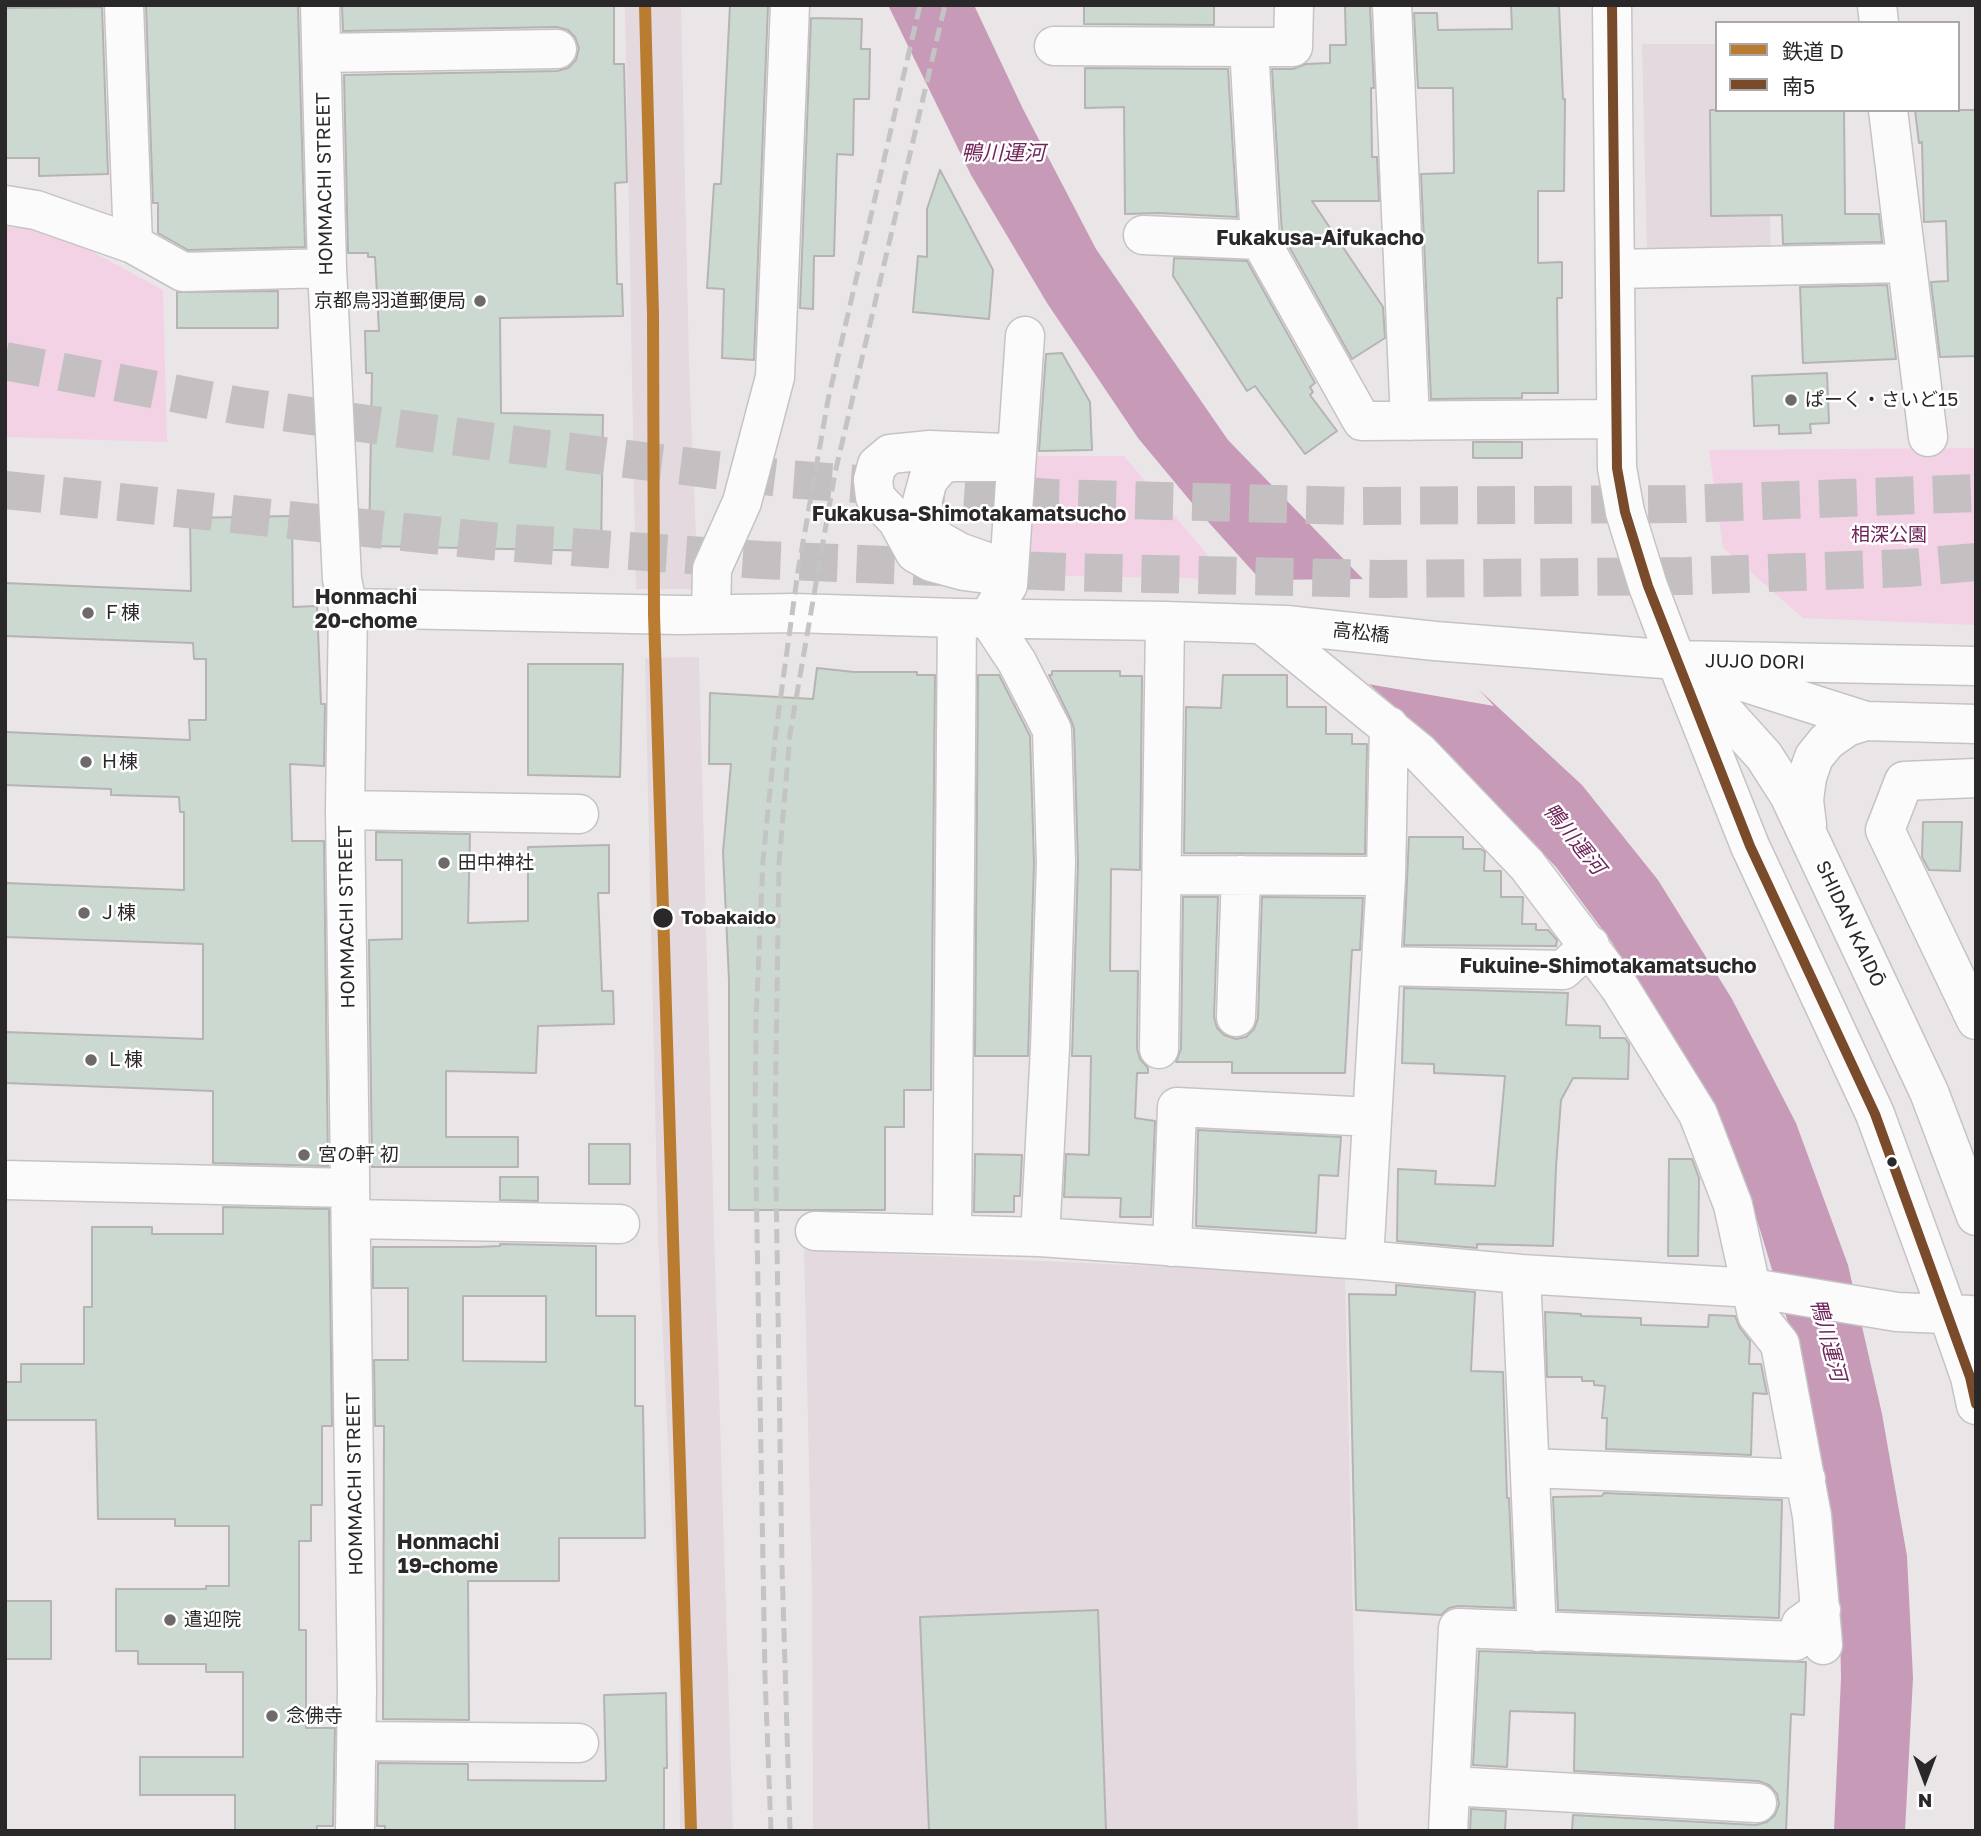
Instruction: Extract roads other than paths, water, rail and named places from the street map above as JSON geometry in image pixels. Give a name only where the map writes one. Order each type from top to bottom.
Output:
[{"type":"street","points":[[124,5],[134,244]]},
{"type":"street","name":"HOMMACHI STREET","points":[[320,5],[327,268],[342,579],[348,608],[345,810],[357,1741],[355,1831]]},
{"type":"street","points":[[711,614],[712,569],[742,502],[775,377],[790,5]]},
{"type":"street","points":[[1054,46],[1293,47],[1294,5]]},
{"type":"street","points":[[1392,5],[1410,421]]},
{"type":"street","name":"SHIDAN KAIDŌ","points":[[1612,5],[1617,468],[1625,512],[1648,586],[1676,660],[1764,878],[1875,1114],[1962,1315],[1976,1405]]},
{"type":"street","points":[[1249,47],[1260,240],[1362,421],[1616,419]]},
{"type":"street","points":[[322,53],[557,49]]},
{"type":"street","points":[[1888,112],[1928,437]]},
{"type":"street","points":[[5,205],[36,210],[134,244],[183,272],[327,268]]},
{"type":"street","points":[[1143,235],[1260,240]]},
{"type":"street","points":[[1615,269],[1905,263]]},
{"type":"street","points":[[997,569],[1014,488],[1025,336]]},
{"type":"street","points":[[930,450],[1004,453],[1004,462],[952,462],[941,466],[928,480],[922,502],[927,527],[938,541],[997,569],[964,571],[931,562],[915,553],[897,520],[875,497],[873,480],[877,465],[890,454],[930,450]]},
{"type":"street","points":[[952,1233],[972,618],[1008,585],[997,569],[939,514],[937,492],[942,482],[968,471],[996,474],[1007,479],[1014,488]]},
{"type":"street","name":"高松橋","points":[[348,608],[793,613],[1275,625],[1676,660]]},
{"type":"street","points":[[972,618],[1017,662],[1052,730],[1056,862],[1040,1237]]},
{"type":"street","points":[[1159,1049],[1165,621]]},
{"type":"street","points":[[1275,625],[1419,752],[1527,865],[1620,988],[1698,1114],[1733,1205],[1759,1289],[1757,1315],[1780,1344],[1806,1479],[1813,1632],[1537,1632],[1458,1628],[1448,1831]]},
{"type":"street","name":"SHIDAN KAIDŌ","points":[[1676,660],[1764,757],[1789,795],[1928,1092],[1976,1216]]},
{"type":"street","name":"JUJO DORI","points":[[1676,660],[1976,666]]},
{"type":"street","name":"JUJO DORI","points":[[1676,660],[1866,721],[1976,724]]},
{"type":"street","points":[[1815,850],[1806,820],[1804,800],[1807,777],[1814,757],[1827,741],[1847,727],[1866,721]]},
{"type":"street","points":[[1364,1260],[1386,876],[1389,726]]},
{"type":"street","points":[[1975,1016],[1885,830],[1904,782],[1976,778]]},
{"type":"street","points":[[345,810],[579,814]]},
{"type":"street","points":[[1162,875],[1386,876]]},
{"type":"street","points":[[1236,1017],[1241,875]]},
{"type":"street","points":[[1381,966],[1563,970],[1590,945]]},
{"type":"street","points":[[1172,1247],[1177,1107],[1372,1117]]},
{"type":"street","points":[[5,1180],[620,1224]]},
{"type":"street","points":[[815,1231],[1040,1237],[1364,1260],[1521,1274],[1759,1289],[1873,1308],[1962,1315]]},
{"type":"street","points":[[1521,1274],[1537,1632]]},
{"type":"street","points":[[1530,1468],[1806,1479]]},
{"type":"street","points":[[357,1741],[579,1744]]},
{"type":"street","points":[[1450,1786],[1757,1803]]},
{"type":"water","name":"鴨川運河","points":[[888,5],[974,5],[1023,109],[1096,249],[1228,440],[1393,610],[1582,785],[1658,880],[1732,999],[1796,1123],[1848,1265],[1882,1414],[1907,1556],[1913,1678],[1905,1831],[1834,1831],[1841,1678],[1840,1622],[1835,1552],[1808,1389],[1758,1223],[1677,1047],[1611,941],[1556,867],[1449,754],[1370,685],[1267,587],[1138,438],[1047,303],[971,175]]},
{"type":"tunnel","points":[[5,361],[240,406],[508,444],[787,479],[1053,498],[1355,506],[1684,504],[1976,493]]},
{"type":"tunnel","points":[[5,490],[499,542],[762,560],[1067,572],[1381,579],[1686,576],[1907,568],[1976,562]]},
{"type":"railway","points":[[771,1831],[765,1676],[755,1119],[763,860],[776,731],[798,571],[828,400],[920,5]]},
{"type":"railway","points":[[790,1831],[782,1566],[775,1119],[779,863],[790,734],[835,473],[945,5]]},
{"type":"rail line","name":"D","points":[[645,5],[653,315],[654,614],[691,1831]]},
{"type":"place","name":"京都鳥羽道郵便局","points":[[480,301]]},
{"type":"place","name":"ぱーく・さいど15","points":[[1791,400]]},
{"type":"place","name":"Ｆ棟","points":[[88,613]]},
{"type":"place","name":"Ｈ棟","points":[[86,762]]},
{"type":"place","name":"田中神社","points":[[444,863]]},
{"type":"place","name":"Ｊ棟","points":[[84,913]]},
{"type":"place","name":"Tobakaido","points":[[663,918]]},
{"type":"place","name":"Ｌ棟","points":[[91,1060]]},
{"type":"place","name":"宮の軒 初","points":[[304,1155]]},
{"type":"place","name":"遣迎院","points":[[170,1620]]},
{"type":"place","name":"念佛寺","points":[[272,1716]]},
{"type":"district","name":"Fukakusa-Aifukacho","points":[[1320,238]]},
{"type":"district","name":"Fukakusa-Shimotakamatsucho","points":[[969,514]]},
{"type":"district","name":"Honmachi 20-chome","points":[[366,609]]},
{"type":"district","name":"Fukuine-Shimotakamatsucho","points":[[1608,966]]},
{"type":"district","name":"Honmachi 19-chome","points":[[448,1554]]},
{"type":"park label","name":"相深公園","points":[[1889,535]]}]
